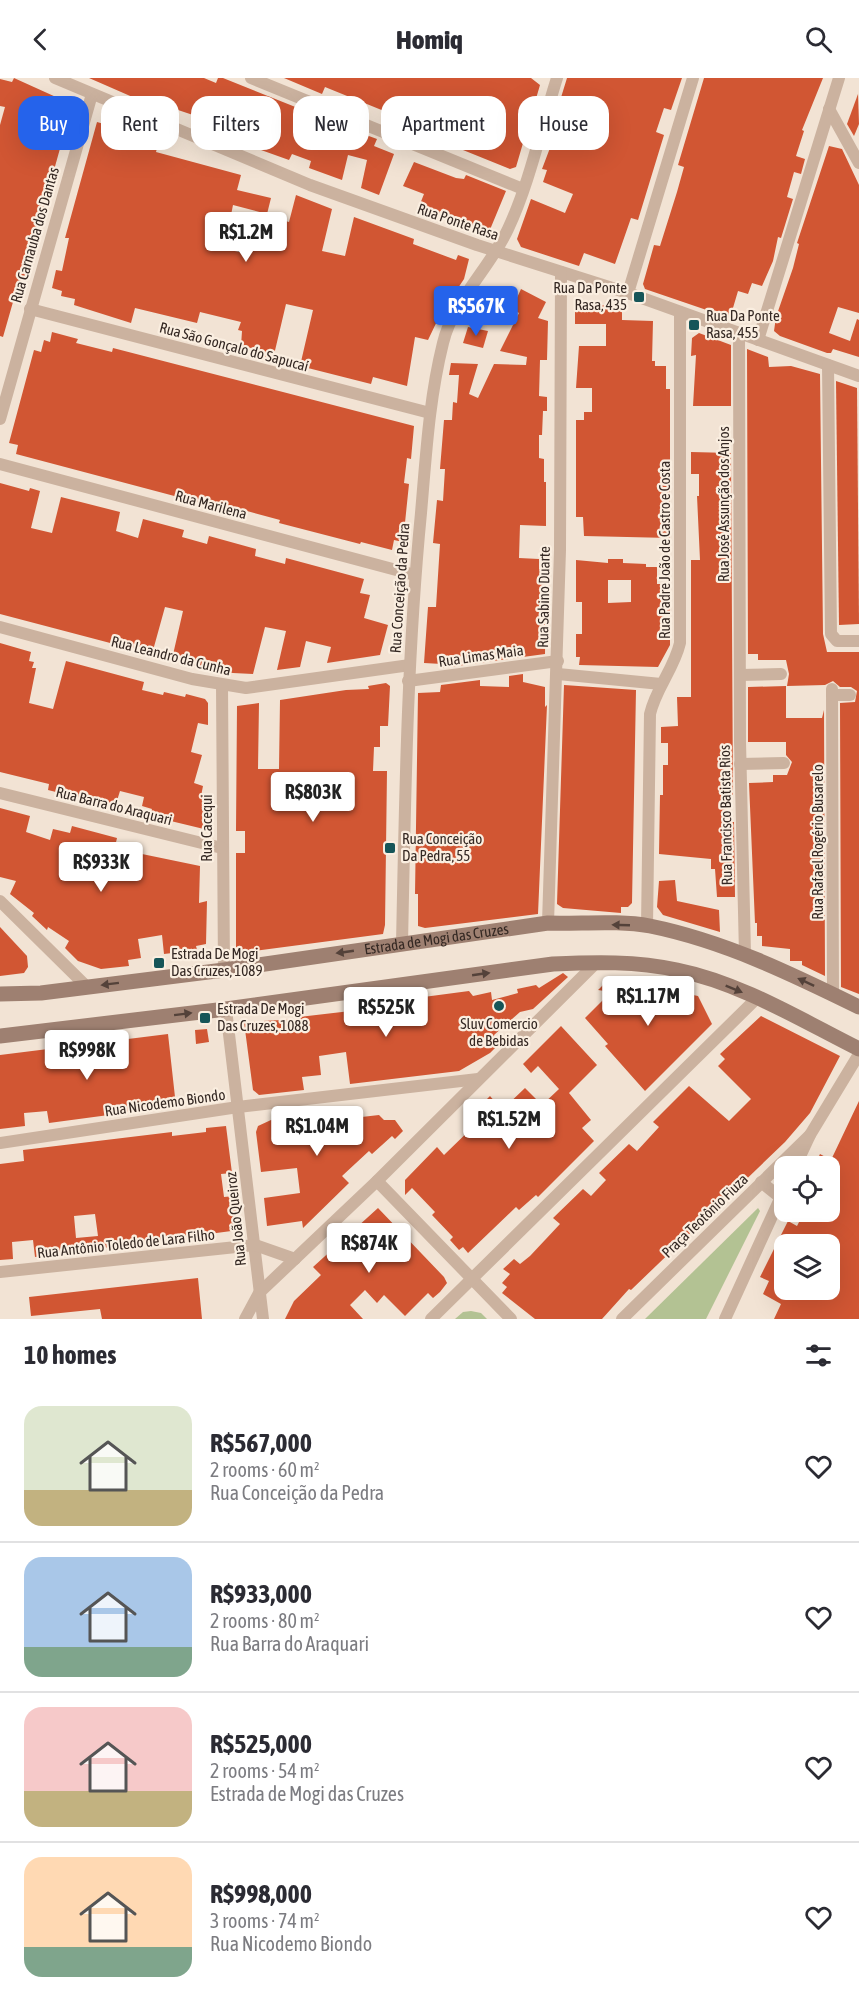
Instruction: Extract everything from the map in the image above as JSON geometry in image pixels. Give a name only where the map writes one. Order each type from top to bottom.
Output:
[{"type":"main road","name":"Estrada de Mogi das Cruzes","points":[[0,994],[87,987],[224,970],[548,923],[647,926],[745,954],[859,1007]]},
{"type":"main road","points":[[0,1035],[226,1009],[553,964],[597,962],[638,963],[679,970],[756,998],[859,1049]]},
{"type":"street","name":"Rua Ponte Rasa","points":[[54,78],[310,185],[496,251],[628,293],[859,376]]},
{"type":"street","points":[[251,78],[523,189]]},
{"type":"street","name":"Rua Conceição da Pedra","points":[[402,944],[408,681],[430,413],[443,340],[452,319],[496,251],[517,210],[556,78]]},
{"type":"street","points":[[628,293],[693,78]]},
{"type":"street","points":[[758,340],[839,78]]},
{"type":"street","name":"Rua Carnauba dos Dantas","points":[[0,419],[92,94]]},
{"type":"street","points":[[829,109],[859,163]]},
{"type":"street","name":"Rua Sabino Duarte","points":[[548,923],[558,668],[561,272]]},
{"type":"street","name":"Rua São Gonçalo do Sapucaí","points":[[30,309],[430,413]]},
{"type":"street","name":"Rua Padre João de Castro e Costa","points":[[647,926],[650,714],[653,699],[676,659],[680,643],[681,312]]},
{"type":"street","name":"Rua José Assunção dos Anjos","points":[[739,333],[740,675]]},
{"type":"street","points":[[828,365],[831,634],[837,641],[859,640]]},
{"type":"street","name":"Rua Marilena","points":[[0,464],[415,575]]},
{"type":"street","name":"Rua Leandro da Cunha","points":[[0,627],[222,686],[246,688],[410,665]]},
{"type":"street","name":"Rua Limas Maia","points":[[408,681],[558,668],[662,684]]},
{"type":"street","points":[[740,675],[781,674]]},
{"type":"street","name":"Rua Francisco Batista Rios","points":[[740,675],[745,954]]},
{"type":"street","name":"Rua Cacequi","points":[[222,686],[224,970]]},
{"type":"street","name":"Rua Rafael Rogério Busarelo","points":[[833,994],[832,692],[850,695]]},
{"type":"street","points":[[740,764],[784,763]]},
{"type":"street","name":"Rua Barra do Araquari","points":[[0,793],[222,848]]},
{"type":"street","points":[[0,901],[87,987]]},
{"type":"street","points":[[244,1319],[259,1293],[377,1181],[597,962]]},
{"type":"street","points":[[431,1319],[756,998]]},
{"type":"street","name":"Rua João Queiroz","points":[[226,1009],[263,1319]]},
{"type":"street","points":[[800,1156],[810,1135],[859,1054]]},
{"type":"street","name":"Rua Nicodemo Biondo","points":[[0,1143],[238,1107],[478,1079]]},
{"type":"street","name":"Praça Teotônio Fiuza","points":[[622,1319],[810,1135]]},
{"type":"street","points":[[377,1181],[511,1319]]},
{"type":"street","points":[[761,1182],[774,1189]]},
{"type":"street","points":[[725,1319],[774,1213]]},
{"type":"street","points":[[255,1245],[295,1259]]},
{"type":"street","name":"Rua Antônio Toledo de Lara Filho","points":[[0,1272],[255,1245]]},
{"type":"green space","points":[[758,1208],[760,1211],[706,1319],[645,1319]]},
{"type":"green space","points":[[463,1312],[481,1313],[487,1319],[455,1319]]},
{"type":"building","points":[[14,78],[54,96],[18,96],[18,150],[60,150],[17,303],[13,302],[3,337],[0,336],[0,125],[5,107],[0,106],[0,79],[12,82]]},
{"type":"building","points":[[89,78],[204,78],[216,83],[218,78],[223,78],[268,96],[191,96],[191,114],[179,110],[179,96],[130,96]]},
{"type":"building","points":[[284,78],[531,78],[540,85],[537,96],[518,96],[518,150],[521,150],[516,167],[510,169],[463,150],[506,150],[506,96],[381,96],[381,110],[369,105],[369,96],[347,96],[325,87],[322,94]]},
{"type":"building","points":[[567,78],[682,78],[671,110],[664,108],[656,132],[664,135],[638,220],[631,218],[615,264],[584,253],[579,266],[521,247],[517,239],[531,199],[565,213],[573,194],[543,182],[547,170],[542,169],[549,150],[609,150],[609,96],[561,96]]},
{"type":"building","points":[[704,78],[823,78],[802,130],[804,131],[796,156],[805,159],[801,174],[794,172],[787,197],[793,199],[781,238],[778,237],[773,261],[762,286],[752,283],[748,294],[738,291],[730,318],[645,289],[643,284],[654,245],[660,246],[677,192],[684,167],[678,165]]},
{"type":"building","points":[[858,94],[859,124],[854,136],[847,124]]},
{"type":"building","points":[[281,101],[293,106],[293,150],[369,150],[369,136],[377,139],[374,146],[394,154],[379,195],[361,188],[367,160],[348,155],[342,180],[309,168],[311,161],[292,154],[289,160],[261,150],[281,150]]},
{"type":"building","points":[[97,122],[101,123],[101,150],[157,150],[156,152],[241,175],[237,190],[271,198],[267,214],[233,205],[231,215],[225,213],[217,247],[248,254],[249,249],[258,251],[267,216],[289,222],[296,195],[332,209],[322,251],[345,256],[354,217],[414,239],[413,244],[456,260],[458,255],[469,259],[464,279],[440,315],[428,340],[415,337],[407,386],[373,377],[371,384],[300,366],[313,310],[286,304],[273,359],[254,354],[256,349],[241,346],[242,331],[238,330],[241,322],[200,312],[197,323],[135,308],[131,323],[74,305],[75,299],[61,296],[62,291],[52,288],[56,270],[62,271],[69,238],[65,238]]},
{"type":"building","points":[[829,146],[842,149],[859,185],[859,313],[838,307],[829,333],[850,341],[857,319],[859,320],[859,357],[833,349],[831,353],[827,353],[780,336],[774,331],[776,317],[793,268],[799,244],[797,243]]},
{"type":"building","points":[[414,162],[456,178],[464,179],[466,175],[506,191],[489,232],[458,224],[460,219],[440,211],[438,217],[418,209],[424,194],[403,186]]},
{"type":"building","points":[[521,289],[546,302],[538,318],[548,321],[547,360],[540,360],[539,396],[547,397],[547,411],[543,411],[542,435],[539,435],[539,458],[544,459],[544,482],[546,482],[546,526],[520,525],[519,558],[539,559],[539,569],[546,570],[545,654],[442,668],[442,664],[424,663],[428,607],[436,607],[440,544],[433,543],[437,500],[443,501],[445,469],[440,469],[444,420],[452,420],[453,402],[457,403],[459,375],[449,375],[451,363],[478,364],[469,394],[478,398],[494,364],[526,365],[527,357],[500,351],[519,313],[512,309]]},
{"type":"building","points":[[610,305],[622,309],[622,320],[653,321],[652,361],[655,361],[655,366],[666,366],[666,389],[670,389],[670,538],[584,536],[583,517],[576,517],[576,420],[584,420],[584,412],[592,412],[592,388],[576,388],[579,346],[606,346],[606,324],[575,324],[575,307]]},
{"type":"building","points":[[468,327],[488,331],[483,348],[463,343]]},
{"type":"building","points":[[52,332],[78,339],[76,343],[112,352],[113,348],[414,426],[411,459],[407,458],[404,483],[409,484],[403,542],[394,540],[392,550],[361,542],[360,544],[279,523],[280,520],[247,511],[246,515],[16,454],[18,445],[9,443],[34,350],[41,352],[44,340],[50,342]]},
{"type":"building","points":[[699,333],[731,345],[731,406],[693,406],[696,355],[691,356],[692,338]]},
{"type":"building","points":[[747,349],[768,357],[769,367],[791,366],[820,374],[823,634],[827,652],[859,652],[859,994],[841,987],[840,703],[855,702],[857,691],[851,687],[840,687],[833,681],[825,685],[787,686],[789,674],[786,660],[758,660],[758,654],[748,654]]},
{"type":"building","points":[[836,381],[857,388],[859,624],[839,625]]},
{"type":"building","points":[[691,452],[731,453],[733,795],[725,795],[726,822],[734,822],[735,897],[717,897],[715,869],[711,869],[711,859],[659,854],[663,765],[668,765],[668,743],[661,743],[661,727],[678,726],[677,697],[691,697],[691,560],[700,560],[697,496],[699,496],[699,474],[691,474]]},
{"type":"building","points":[[0,483],[29,491],[30,488],[40,491],[31,528],[52,533],[61,497],[120,512],[116,531],[138,538],[143,519],[184,530],[182,537],[207,544],[209,536],[256,549],[255,556],[285,564],[286,558],[364,579],[360,593],[370,595],[364,618],[388,625],[380,655],[327,663],[331,647],[306,641],[300,667],[277,670],[286,631],[265,627],[253,674],[213,671],[172,659],[183,611],[165,607],[152,654],[0,614]]},
{"type":"building","points":[[608,559],[623,559],[623,563],[657,567],[657,584],[670,584],[670,645],[658,667],[579,665],[580,657],[576,657],[576,634],[582,634],[582,602],[576,602],[576,560],[608,563]],"holes":[[[608,580],[631,580],[631,602],[608,603]]]},
{"type":"building","points":[[0,643],[31,652],[29,661],[34,662],[32,668],[36,668],[29,703],[53,709],[66,661],[144,682],[142,690],[185,697],[186,694],[205,699],[208,703],[208,725],[198,723],[191,752],[202,755],[194,783],[203,786],[201,796],[208,798],[208,830],[150,816],[152,809],[142,806],[144,797],[120,791],[115,807],[48,790],[49,784],[0,772]]},
{"type":"building","points":[[523,674],[523,682],[545,687],[545,707],[547,705],[538,914],[425,928],[418,926],[418,894],[415,894],[418,693],[440,692],[441,685],[480,680],[480,686],[509,687],[509,676]]},
{"type":"building","points":[[386,683],[390,686],[388,726],[380,726],[380,747],[374,747],[373,771],[387,771],[383,934],[239,953],[236,949],[236,853],[245,853],[245,831],[236,831],[237,706],[259,703],[258,769],[279,769],[280,700],[346,690],[369,689],[368,686]]},
{"type":"building","points":[[564,685],[636,690],[632,903],[628,907],[621,907],[621,913],[563,908],[557,904]]},
{"type":"building","points":[[786,686],[786,718],[822,718],[824,710],[825,976],[802,965],[802,961],[790,961],[790,949],[762,946],[762,936],[757,936],[757,923],[755,923],[749,783],[773,782],[773,775],[787,775],[792,762],[786,755],[786,742],[748,742],[748,687]]},
{"type":"building","points":[[0,808],[30,816],[26,832],[50,840],[53,829],[70,833],[72,826],[117,838],[113,855],[139,863],[142,854],[200,866],[199,903],[207,901],[206,944],[196,946],[197,950],[164,954],[162,935],[138,939],[141,958],[128,960],[129,966],[101,969],[78,961],[65,948],[69,941],[48,927],[47,930],[32,916],[34,913],[10,894],[16,881],[0,877]]},
{"type":"building","points":[[675,880],[677,901],[719,910],[720,932],[663,915],[657,907],[659,881]]},
{"type":"building","points":[[0,927],[27,956],[28,967],[24,973],[0,976]]},
{"type":"building","points":[[563,973],[568,977],[533,1009],[520,1012],[494,1035],[496,1047],[490,1053],[459,1071],[350,1084],[346,1052],[319,1056],[321,1075],[302,1077],[304,1090],[259,1095],[253,1090],[244,1022],[299,1019],[299,1017],[402,1005],[401,1000],[469,991],[473,996],[491,992],[492,1000],[518,993],[517,989],[536,985],[539,988]]},
{"type":"building","points":[[610,978],[698,996],[712,1024],[645,1091],[605,1046],[608,1044],[585,1018],[611,992],[598,990]]},
{"type":"building","points":[[761,1016],[840,1056],[810,1113],[785,1142],[631,1290],[629,1289],[602,1319],[535,1319],[502,1293],[507,1287],[502,1283],[510,1274],[503,1269],[514,1259],[520,1264],[530,1256],[560,1224],[553,1218],[583,1189],[591,1196],[606,1180],[599,1173],[629,1144],[637,1151],[659,1127],[653,1122],[689,1086],[729,1121],[751,1099],[718,1066],[725,1059],[720,1054]]},
{"type":"building","points":[[561,1026],[597,1065],[569,1093],[591,1120],[582,1128],[594,1141],[538,1197],[536,1195],[519,1210],[516,1207],[468,1253],[463,1247],[459,1250],[450,1240],[453,1237],[432,1215],[435,1212],[412,1188],[405,1195],[405,1180],[437,1147],[444,1155],[479,1121],[472,1114],[490,1096],[502,1110],[525,1088],[542,1105],[559,1089],[538,1066],[531,1073],[523,1064]]},
{"type":"building","points":[[207,1029],[209,1042],[196,1044],[195,1030]]},
{"type":"building","points":[[168,1034],[176,1106],[49,1123],[47,1111],[24,1113],[25,1126],[0,1129],[0,1055]]},
{"type":"building","points":[[859,1101],[859,1319],[774,1319],[781,1304],[763,1294],[769,1281],[760,1277],[774,1249],[774,1300],[840,1300],[840,1234],[782,1234],[788,1222],[797,1226],[799,1222],[840,1222],[840,1156],[833,1156]]},
{"type":"building","points":[[352,1109],[353,1118],[379,1115],[384,1120],[395,1120],[403,1131],[395,1139],[392,1136],[372,1154],[369,1151],[342,1176],[349,1183],[303,1228],[302,1221],[267,1226],[264,1198],[300,1193],[297,1168],[261,1172],[256,1132],[258,1126],[271,1120]]},
{"type":"building","points":[[226,1126],[232,1173],[221,1174],[224,1197],[235,1196],[239,1230],[35,1257],[33,1240],[12,1242],[13,1259],[0,1260],[0,1164],[24,1161],[23,1150],[172,1132],[172,1136],[206,1132],[206,1128]],"holes":[[[95,1214],[98,1236],[76,1238],[74,1216]]]},
{"type":"building","points":[[378,1208],[444,1277],[447,1283],[440,1292],[433,1298],[428,1293],[405,1316],[384,1295],[377,1303],[365,1290],[350,1305],[363,1319],[285,1319],[294,1301],[321,1275],[313,1267]]},
{"type":"building","points":[[198,1278],[202,1319],[102,1319],[100,1309],[31,1316],[29,1297]]},
{"type":"place","name":"Rua Da Ponte Rasa, 435","points":[[639,297]]},
{"type":"place","name":"Rua Da Ponte Rasa, 455","points":[[694,325]]},
{"type":"place","name":"Rua Conceição Da Pedra, 55","points":[[390,848]]},
{"type":"place","name":"Estrada De Mogi Das Cruzes, 1089","points":[[159,963]]},
{"type":"place","name":"Sluv Comercio de Bebidas","points":[[499,1006]]},
{"type":"place","name":"Estrada De Mogi Das Cruzes, 1088","points":[[205,1018]]}]
